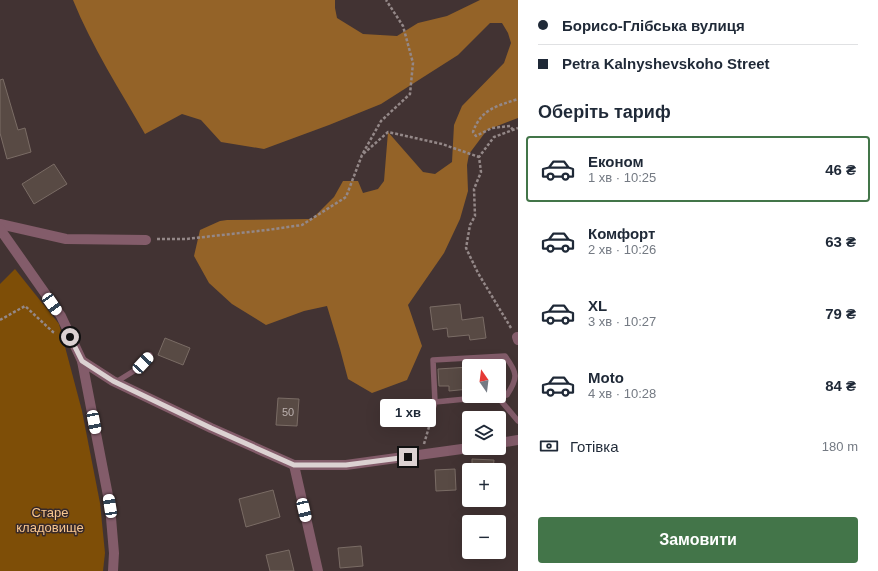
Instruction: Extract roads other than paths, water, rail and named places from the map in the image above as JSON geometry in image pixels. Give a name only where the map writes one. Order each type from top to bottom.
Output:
[{"type":"street","points":[[0,224],[66,239],[146,240]]},
{"type":"street","points":[[0,229],[61,316],[82,361],[110,506],[114,554],[113,571]]},
{"type":"street","points":[[82,361],[116,382],[211,428],[294,465],[346,465],[462,449]]},
{"type":"street","points":[[506,442],[518,440]]},
{"type":"street","points":[[294,465],[318,571]]},
{"type":"lane","points":[[116,382],[137,369],[150,355]]},
{"type":"lane","points":[[432,412],[435,402],[433,360],[505,356],[514,368],[515,384],[506,395]]},
{"type":"lane","points":[[435,402],[462,399]]},
{"type":"lane","points":[[504,403],[518,420]]},
{"type":"park label","name":"Старе кладовище","points":[[50,520]]}]
